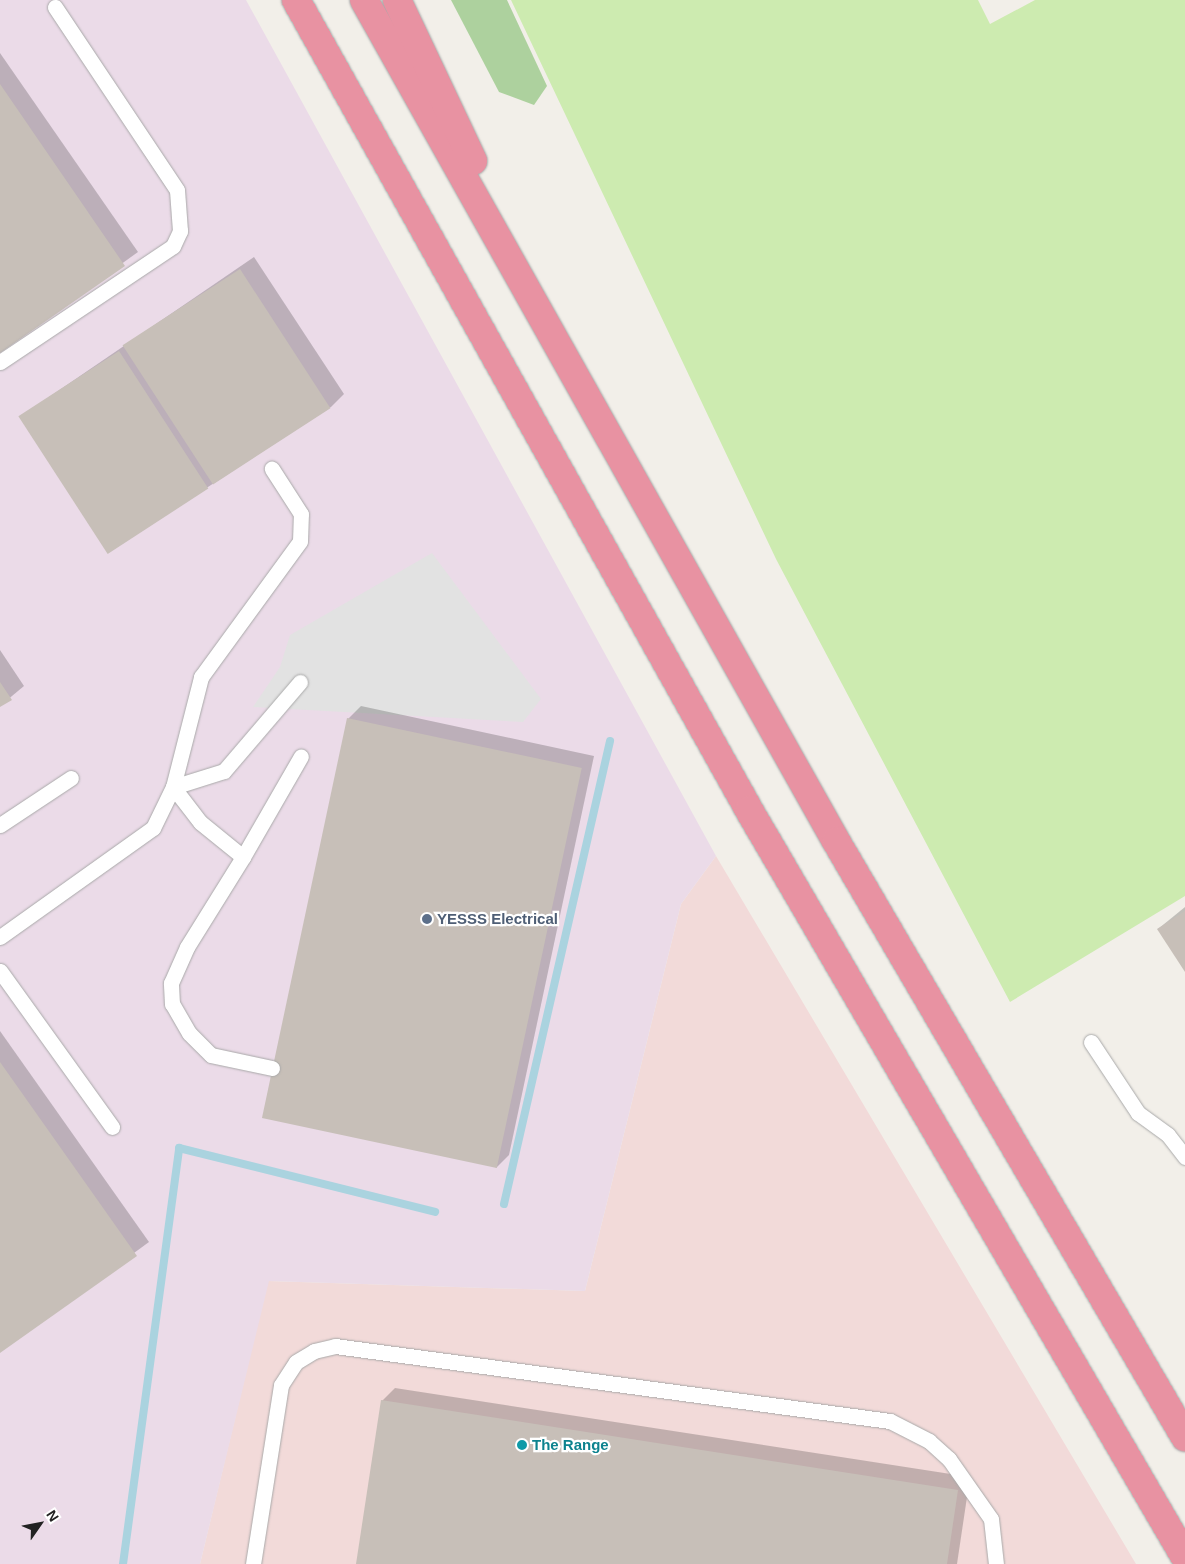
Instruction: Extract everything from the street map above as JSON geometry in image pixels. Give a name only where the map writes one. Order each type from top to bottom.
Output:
[{"type":"highway","points":[[292,0],[332,66]]},
{"type":"highway","points":[[296,0],[749,810],[1185,1557]]},
{"type":"highway","points":[[364,0],[836,841],[1185,1437]]},
{"type":"highway","points":[[397,0],[585,396]]},
{"type":"lane","points":[[0,362],[166,250],[180,231],[177,190],[55,7]]},
{"type":"lane","points":[[0,937],[153,828],[174,787],[201,678],[300,541],[301,514],[272,469]]},
{"type":"lane","points":[[174,787],[224,771],[300,682]]},
{"type":"lane","points":[[272,1068],[211,1055],[189,1033],[172,1004],[171,983],[187,947],[243,857],[301,756]]},
{"type":"lane","points":[[0,825],[71,778]]},
{"type":"lane","points":[[174,787],[200,822],[243,857]]},
{"type":"lane","points":[[0,971],[112,1127]]},
{"type":"lane","points":[[1091,1042],[1138,1113],[1168,1135],[1185,1157]]},
{"type":"lane","points":[[253,1564],[281,1385],[296,1362],[314,1351],[335,1346],[890,1421],[930,1441],[949,1459],[991,1519],[996,1564]]},
{"type":"shaded area","points":[[0,0],[246,0],[716,856],[681,904],[585,1291],[269,1281],[200,1564],[0,1564]]},
{"type":"shaded area","points":[[432,553],[541,699],[523,722],[253,707],[280,667],[290,635]]},
{"type":"shaded area","points":[[716,856],[1136,1564],[200,1564],[268,1281],[585,1291],[681,904]]},
{"type":"green space","points":[[451,0],[507,0],[547,86],[534,105],[499,92]]},
{"type":"green space","points":[[511,0],[978,0],[990,24],[1035,0],[1185,0],[1185,896],[1010,1002],[776,559]]},
{"type":"building","points":[[0,84],[125,266],[0,353]]},
{"type":"building","points":[[240,269],[330,408],[213,484],[123,345]]},
{"type":"building","points":[[119,351],[208,489],[108,554],[18,416]]},
{"type":"building","points":[[0,682],[12,700],[0,707]]},
{"type":"building","name":"YESSS Electrical","points":[[347,718],[582,768],[497,1168],[262,1118]]},
{"type":"building","points":[[1185,911],[1185,972],[1157,929]]},
{"type":"building","points":[[0,1062],[137,1256],[0,1353]]},
{"type":"building","name":"The Range","points":[[381,1400],[958,1490],[947,1564],[356,1564]]},
{"type":"waterway","points":[[504,1204],[610,741]]},
{"type":"waterway","points":[[123,1564],[179,1148],[435,1212]]},
{"type":"place","name":"YESSS Electrical","points":[[427,919]]},
{"type":"place","name":"The Range","points":[[522,1445]]}]
